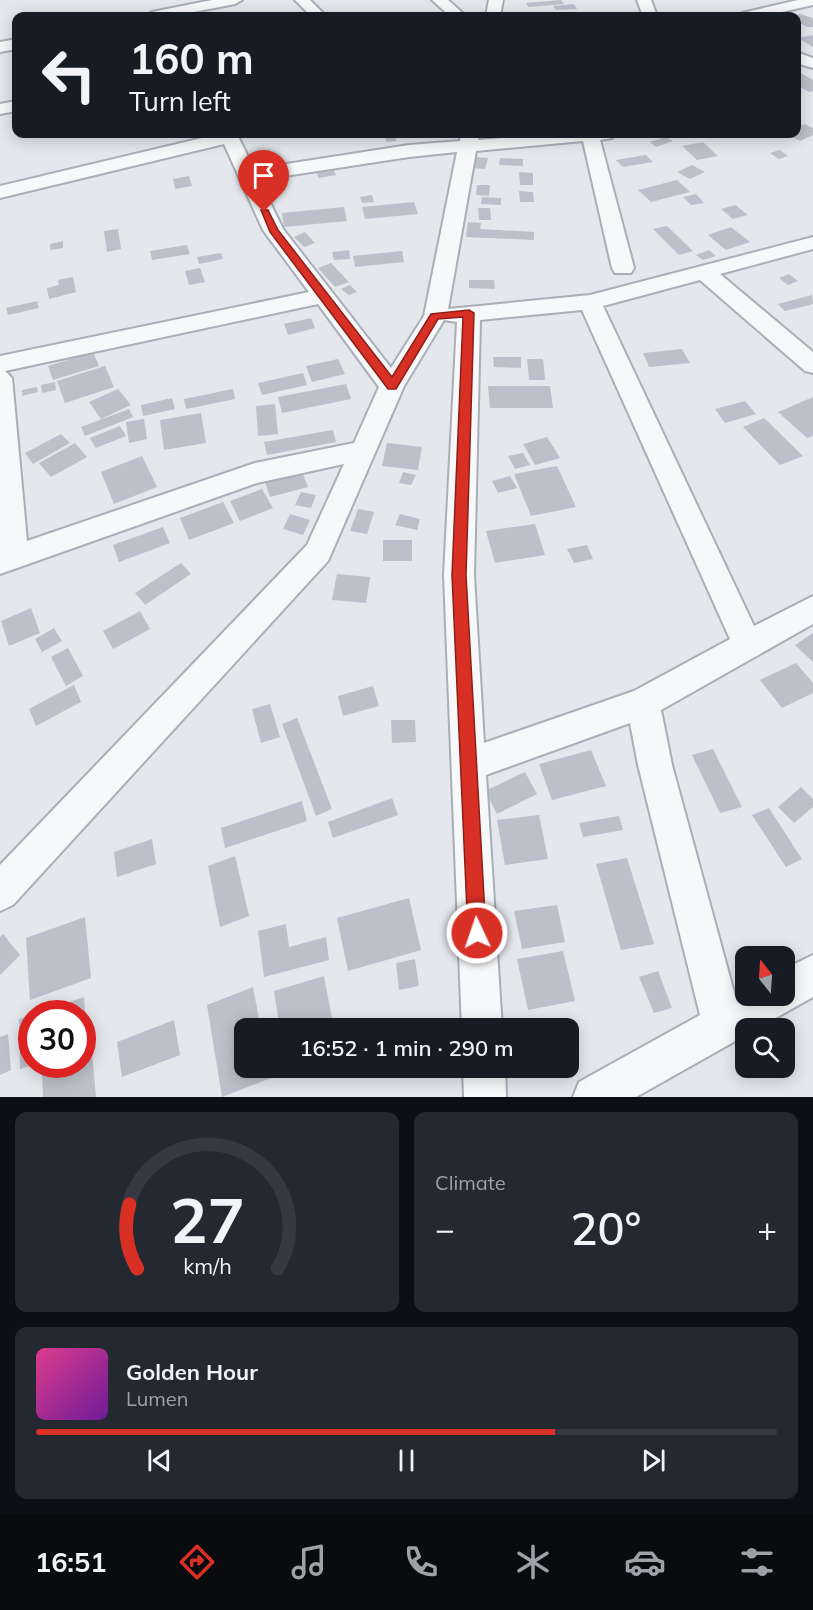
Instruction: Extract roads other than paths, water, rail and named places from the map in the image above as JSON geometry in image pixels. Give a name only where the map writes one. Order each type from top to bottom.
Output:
[{"type":"street","points":[[173,12],[235,0]]},
{"type":"street","points":[[302,0],[315,12]]},
{"type":"street","points":[[439,0],[454,12]]},
{"type":"street","points":[[765,12],[813,1]]},
{"type":"street","points":[[0,192],[217,138]]},
{"type":"street","points":[[230,138],[273,230],[392,386]]},
{"type":"street","points":[[247,176],[410,151],[469,139],[495,138]]},
{"type":"street","points":[[599,138],[623,268]]},
{"type":"street","points":[[0,892],[318,554],[392,386],[435,316],[469,139]]},
{"type":"street","points":[[435,316],[590,302],[813,243]]},
{"type":"street","points":[[704,272],[813,365]]},
{"type":"street","points":[[0,364],[324,296]]},
{"type":"street","points":[[590,302],[748,645]]},
{"type":"street","points":[[469,313],[459,575],[481,1018]]},
{"type":"street","points":[[0,378],[7,560],[255,473],[362,451]]},
{"type":"street","points":[[468,765],[643,703],[813,609]]},
{"type":"street","points":[[643,703],[655,765],[723,1025]]},
{"type":"street","points":[[795,985],[813,975]]},
{"type":"street","points":[[594,1097],[757,1006]]},
{"type":"street","points":[[484,1078],[485,1097]]}]
